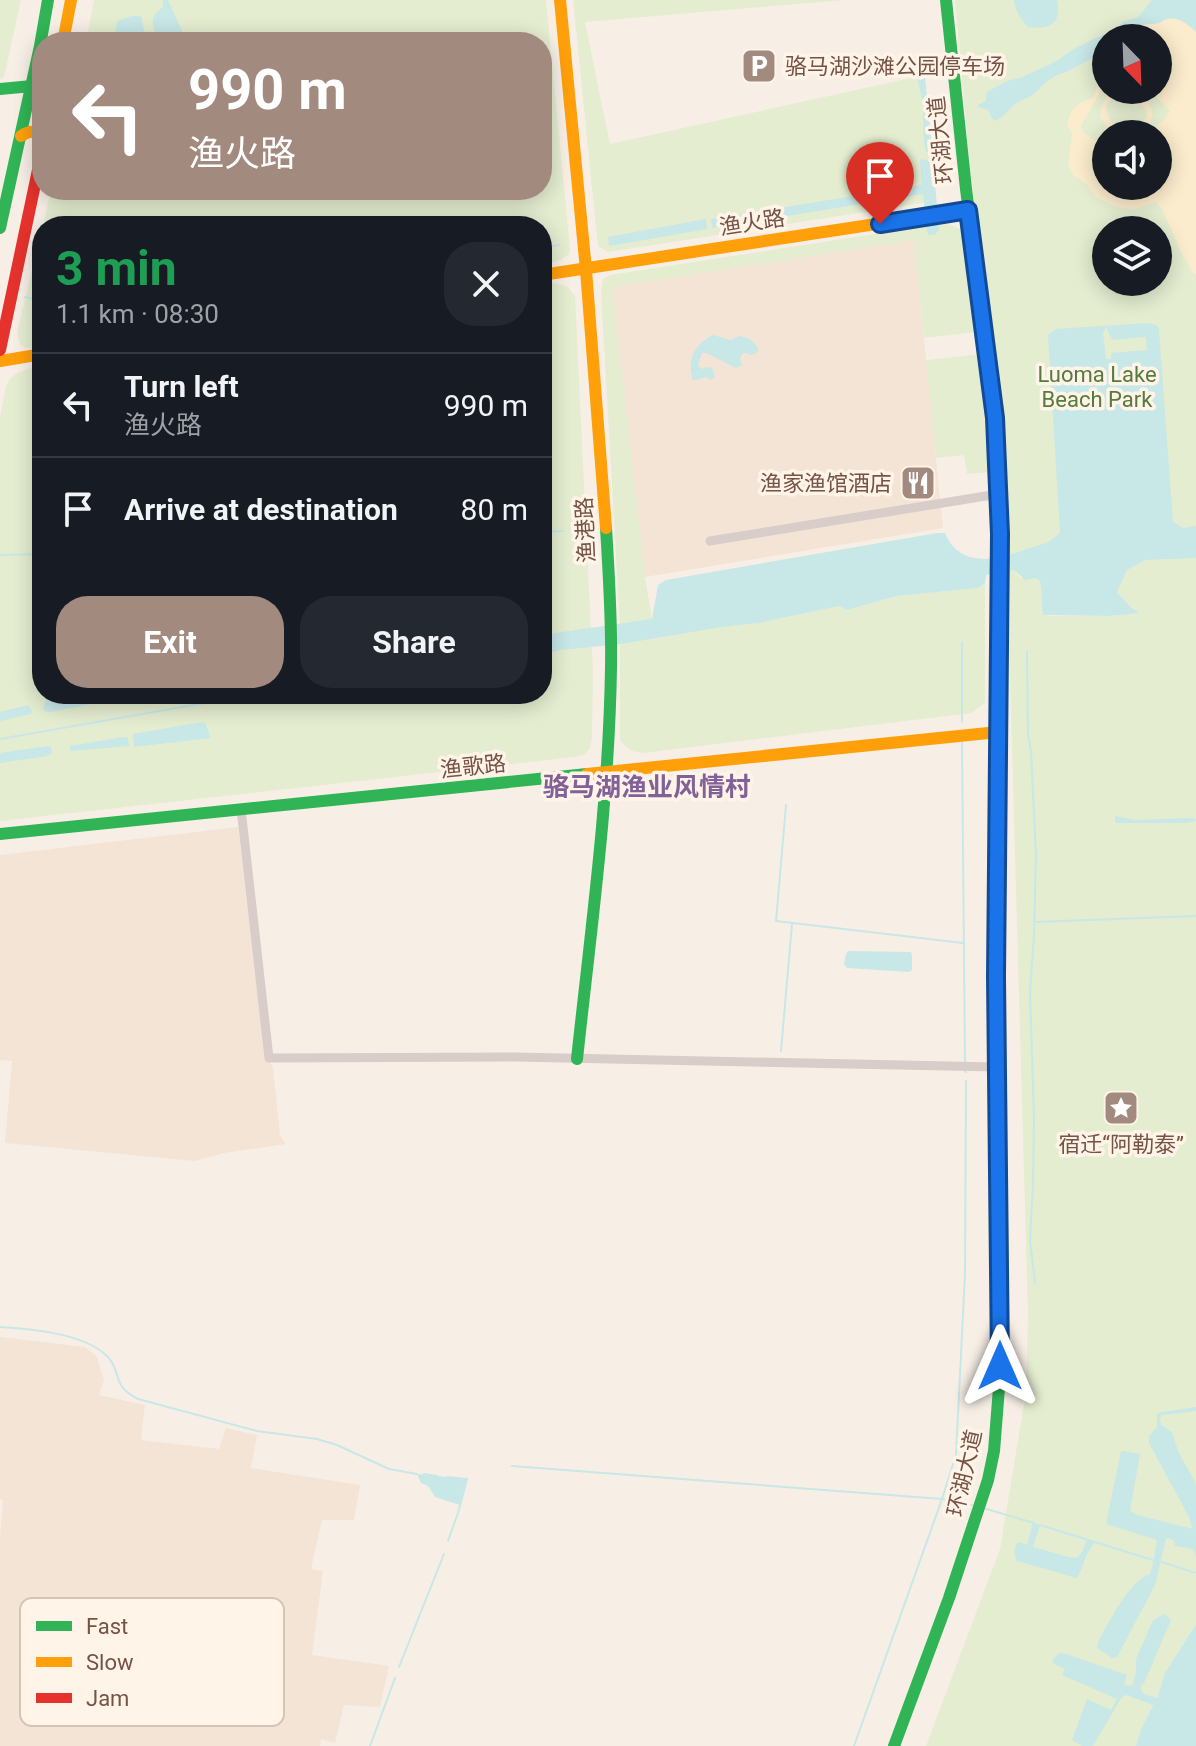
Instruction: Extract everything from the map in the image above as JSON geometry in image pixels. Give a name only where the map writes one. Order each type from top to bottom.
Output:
[{"type":"main road","points":[[43,31],[48,0]]},
{"type":"main road","points":[[65,32],[71,0]]},
{"type":"main road","name":"渔港路","points":[[560,0],[593,341],[611,665],[600,855],[577,1059]]},
{"type":"main road","name":"环湖大道","points":[[894,1746],[949,1598],[988,1480],[994,1451],[999,1388],[996,1067],[1000,534],[995,418],[968,210],[946,0]]},
{"type":"main road","points":[[0,89],[32,86]]},
{"type":"main road","points":[[0,228],[32,102]]},
{"type":"main road","points":[[21,136],[32,131]]},
{"type":"main road","points":[[0,350],[32,198]]},
{"type":"main road","name":"渔火路","points":[[552,273],[968,210]]},
{"type":"main road","points":[[0,361],[32,356]]},
{"type":"main road","name":"渔歌路","points":[[0,834],[998,732]]},
{"type":"street","points":[[710,541],[998,494]]},
{"type":"street","points":[[241,809],[269,1058],[577,1059],[996,1067]]},
{"type":"shaded area","points":[[914,240],[943,528],[645,577],[611,286]]},
{"type":"shaded area","points":[[238,827],[264,1051],[273,1068],[280,1135],[286,1144],[224,1153],[195,1161],[5,1143],[12,1061],[0,1060],[0,855]]},
{"type":"shaded area","points":[[0,1337],[85,1347],[97,1357],[104,1381],[99,1395],[145,1405],[141,1440],[219,1449],[226,1428],[257,1435],[251,1468],[360,1485],[354,1520],[322,1520],[311,1569],[323,1571],[312,1655],[389,1666],[380,1707],[344,1705],[335,1743],[321,1739],[320,1746],[0,1746],[0,1539],[3,1500],[0,1499]]},
{"type":"green space","points":[[0,0],[21,0],[4,77],[0,80]]},
{"type":"green space","points":[[94,0],[546,0],[549,32],[88,32]]},
{"type":"green space","points":[[573,0],[845,0],[585,22],[610,144],[924,75],[936,201],[608,252],[598,246]]},
{"type":"green space","name":"Luoma Lake Beach Park","points":[[955,0],[1196,0],[1196,541],[1006,556],[1001,406],[970,169]]},
{"type":"green space","points":[[552,62],[570,249],[569,254],[559,261],[552,262],[552,216],[45,216],[49,200],[552,200]]},
{"type":"green space","points":[[946,223],[960,229],[966,238],[977,332],[924,338],[914,240],[612,287],[652,619],[721,627],[759,623],[839,606],[847,610],[896,596],[978,588],[985,583],[985,703],[971,713],[643,753],[630,750],[620,740],[620,624],[601,293],[603,279],[610,275]]},
{"type":"green space","points":[[32,270],[32,347],[22,346],[17,333]]},
{"type":"green space","points":[[552,283],[567,286],[575,296],[593,672],[592,737],[585,754],[0,821],[0,418],[6,387],[13,377],[32,368],[32,704],[552,704]]},
{"type":"green space","points":[[980,354],[990,472],[967,474],[964,455],[936,458],[926,360]]},
{"type":"green space","points":[[1196,558],[1196,1624],[1165,1673],[1136,1746],[926,1746],[1000,1549],[1026,1392],[1028,1315],[1007,570],[1014,570],[1021,578],[1041,581],[1044,593],[1042,606],[1048,616],[1110,616],[1138,613],[1117,592],[1126,570],[1145,560]]},
{"type":"sand","points":[[1167,18],[1176,19],[1196,32],[1196,274],[1184,258],[1172,231],[1172,216],[1165,216],[1156,202],[1133,210],[1102,200],[1172,200],[1172,120],[1164,120],[1170,111],[1163,104],[1172,104],[1172,24],[1141,24],[1160,23]]},
{"type":"sand","points":[[1092,98],[1093,104],[1081,126],[1083,132],[1092,138],[1092,192],[1073,175],[1068,164],[1072,133],[1067,125],[1073,110]]},
{"type":"sand","points":[[1108,104],[1106,108],[1111,120],[1102,120],[1101,107]]},
{"type":"sand","points":[[1140,104],[1149,104],[1151,120],[1144,120],[1147,117]]},
{"type":"water","points":[[163,0],[168,0],[182,32],[155,32],[153,19],[163,7]]},
{"type":"water","points":[[1014,0],[1057,0],[1058,14],[1048,26],[1028,27],[1019,15]]},
{"type":"water","points":[[1152,0],[1196,0],[1196,32],[1178,19],[1153,24],[1121,24],[1138,17]]},
{"type":"water","points":[[141,16],[145,32],[115,32],[117,21]]},
{"type":"water","points":[[1092,40],[1092,58],[1046,82],[1002,117],[994,121],[988,110],[979,107],[986,101],[987,92],[1055,62]]},
{"type":"water","points":[[915,56],[923,56],[931,153],[926,151],[923,106],[914,61]]},
{"type":"water","points":[[920,160],[931,162],[934,171],[939,230],[934,235],[928,235],[923,194],[712,228],[711,219],[922,185]]},
{"type":"water","points":[[706,219],[707,229],[609,246],[608,237]]},
{"type":"water","points":[[1149,323],[1158,326],[1173,522],[1183,528],[1196,526],[1196,558],[1145,560],[1127,570],[1117,592],[1139,613],[1043,615],[1040,581],[1036,578],[1025,580],[1014,570],[986,575],[985,583],[978,588],[896,596],[847,610],[839,606],[759,623],[552,652],[552,634],[652,619],[658,585],[666,580],[937,533],[945,533],[960,552],[980,559],[1004,556],[1053,539],[1060,532],[1048,335],[1056,329]],"holes":[[[1106,327],[1112,340],[1146,337],[1147,350],[1111,353],[1111,359],[1106,359],[1103,333]]]},
{"type":"water","points":[[713,335],[731,340],[739,336],[750,339],[758,347],[758,352],[751,355],[743,353],[740,358],[742,365],[736,368],[702,353],[699,367],[712,368],[715,377],[711,380],[705,377],[693,380],[691,366],[694,353],[701,343]]},
{"type":"water","points":[[44,704],[92,704],[50,712],[43,709]]},
{"type":"water","points":[[28,705],[31,714],[0,721],[0,712]]},
{"type":"water","points":[[202,722],[206,724],[210,738],[134,747],[133,734]]},
{"type":"water","points":[[128,738],[129,746],[70,751],[70,746]]},
{"type":"water","points":[[48,746],[52,753],[47,756],[0,763],[0,753]]},
{"type":"water","points":[[1115,816],[1135,820],[1195,818],[1196,821],[1118,823]]},
{"type":"water","points":[[848,951],[911,952],[912,970],[847,968],[844,964]]},
{"type":"water","points":[[1196,1407],[1196,1411],[1162,1415],[1160,1419],[1161,1425],[1172,1432],[1178,1451],[1196,1484],[1196,1556],[1193,1549],[1175,1546],[1174,1541],[1166,1539],[1155,1585],[1117,1657],[1112,1658],[1097,1648],[1099,1640],[1127,1593],[1150,1574],[1157,1540],[1106,1524],[1121,1451],[1140,1454],[1130,1511],[1193,1529],[1149,1443],[1149,1436],[1157,1427],[1157,1413]]},
{"type":"water","points":[[417,1474],[467,1479],[460,1505],[435,1497]]},
{"type":"water","points":[[1033,1523],[1040,1525],[1033,1547],[1072,1558],[1078,1557],[1087,1539],[1095,1542],[1077,1578],[1017,1561],[1015,1547],[1018,1542],[1027,1545]]},
{"type":"water","points":[[1164,1614],[1171,1620],[1140,1688],[1144,1694],[1157,1698],[1165,1673],[1196,1624],[1196,1746],[1136,1746],[1153,1705],[1126,1695],[1121,1698],[1093,1746],[1082,1746],[1072,1740],[1087,1699],[1111,1710],[1117,1699],[1062,1675],[1065,1669],[1052,1661],[1063,1653],[1127,1675],[1124,1684],[1132,1685],[1136,1659],[1153,1620]]},
{"type":"waterway","points":[[552,246],[559,245]]},
{"type":"waterway","points":[[25,297],[32,299]]},
{"type":"waterway","points":[[552,532],[563,531]]},
{"type":"waterway","points":[[0,555],[32,554]]},
{"type":"waterway","points":[[962,642],[962,722]]},
{"type":"waterway","points":[[1027,651],[1028,735],[1036,855],[1030,991],[1034,1119],[1030,1240],[1035,1283]]},
{"type":"waterway","points":[[0,739],[199,704]]},
{"type":"waterway","points":[[962,741],[965,1062]]},
{"type":"waterway","points":[[786,805],[776,921],[963,943]]},
{"type":"waterway","points":[[1035,922],[1196,916]]},
{"type":"waterway","points":[[781,1051],[792,924]]},
{"type":"waterway","points":[[854,1746],[956,1455],[965,1274],[966,1081]]},
{"type":"waterway","points":[[0,1327],[71,1337],[97,1348],[112,1362],[124,1389],[138,1399],[257,1431],[317,1439],[389,1469],[417,1474]]},
{"type":"waterway","points":[[512,1466],[942,1499],[972,1505]]},
{"type":"waterway","points":[[424,1474],[437,1476]]},
{"type":"waterway","points":[[447,1477],[467,1479],[448,1541]]},
{"type":"waterway","points":[[983,1508],[1034,1523]]},
{"type":"waterway","points":[[1040,1525],[1156,1561]]},
{"type":"waterway","points":[[399,1667],[444,1554]]},
{"type":"waterway","points":[[1162,1562],[1196,1573]]},
{"type":"waterway","points":[[370,1746],[395,1678]]},
{"type":"traffic: fast","points":[[42,32],[48,0]]},
{"type":"traffic: fast","points":[[946,0],[995,418],[998,493]]},
{"type":"traffic: fast","points":[[0,228],[32,82]]},
{"type":"traffic: fast","points":[[0,89],[32,86]]},
{"type":"traffic: fast","points":[[577,1059],[610,717],[611,633],[606,528]]},
{"type":"traffic: fast","points":[[0,834],[587,774]]},
{"type":"traffic: fast","points":[[894,1746],[949,1598],[988,1480],[994,1451],[999,1388],[996,980]]},
{"type":"traffic: slow","points":[[65,32],[71,0]]},
{"type":"traffic: slow","points":[[560,0],[586,270],[606,528]]},
{"type":"traffic: slow","points":[[21,136],[32,132]]},
{"type":"traffic: slow","points":[[552,273],[968,210]]},
{"type":"traffic: slow","points":[[0,361],[32,356]]},
{"type":"traffic: slow","points":[[996,980],[998,493]]},
{"type":"traffic: slow","points":[[587,774],[998,732]]},
{"type":"traffic: jam","points":[[0,350],[32,198]]},
{"type":"place","name":"骆马湖沙滩公园停车场","points":[[759,66]]},
{"type":"place","name":"渔家渔馆酒店","points":[[918,483]]},
{"type":"place","name":"宿迁“阿勒泰”","points":[[1121,1108]]},
{"type":"district","name":"骆马湖渔业风情村","points":[[647,787]]},
{"type":"route","points":[[880,224],[968,210],[995,418],[1000,534],[996,1077],[1000,1366]]}]
